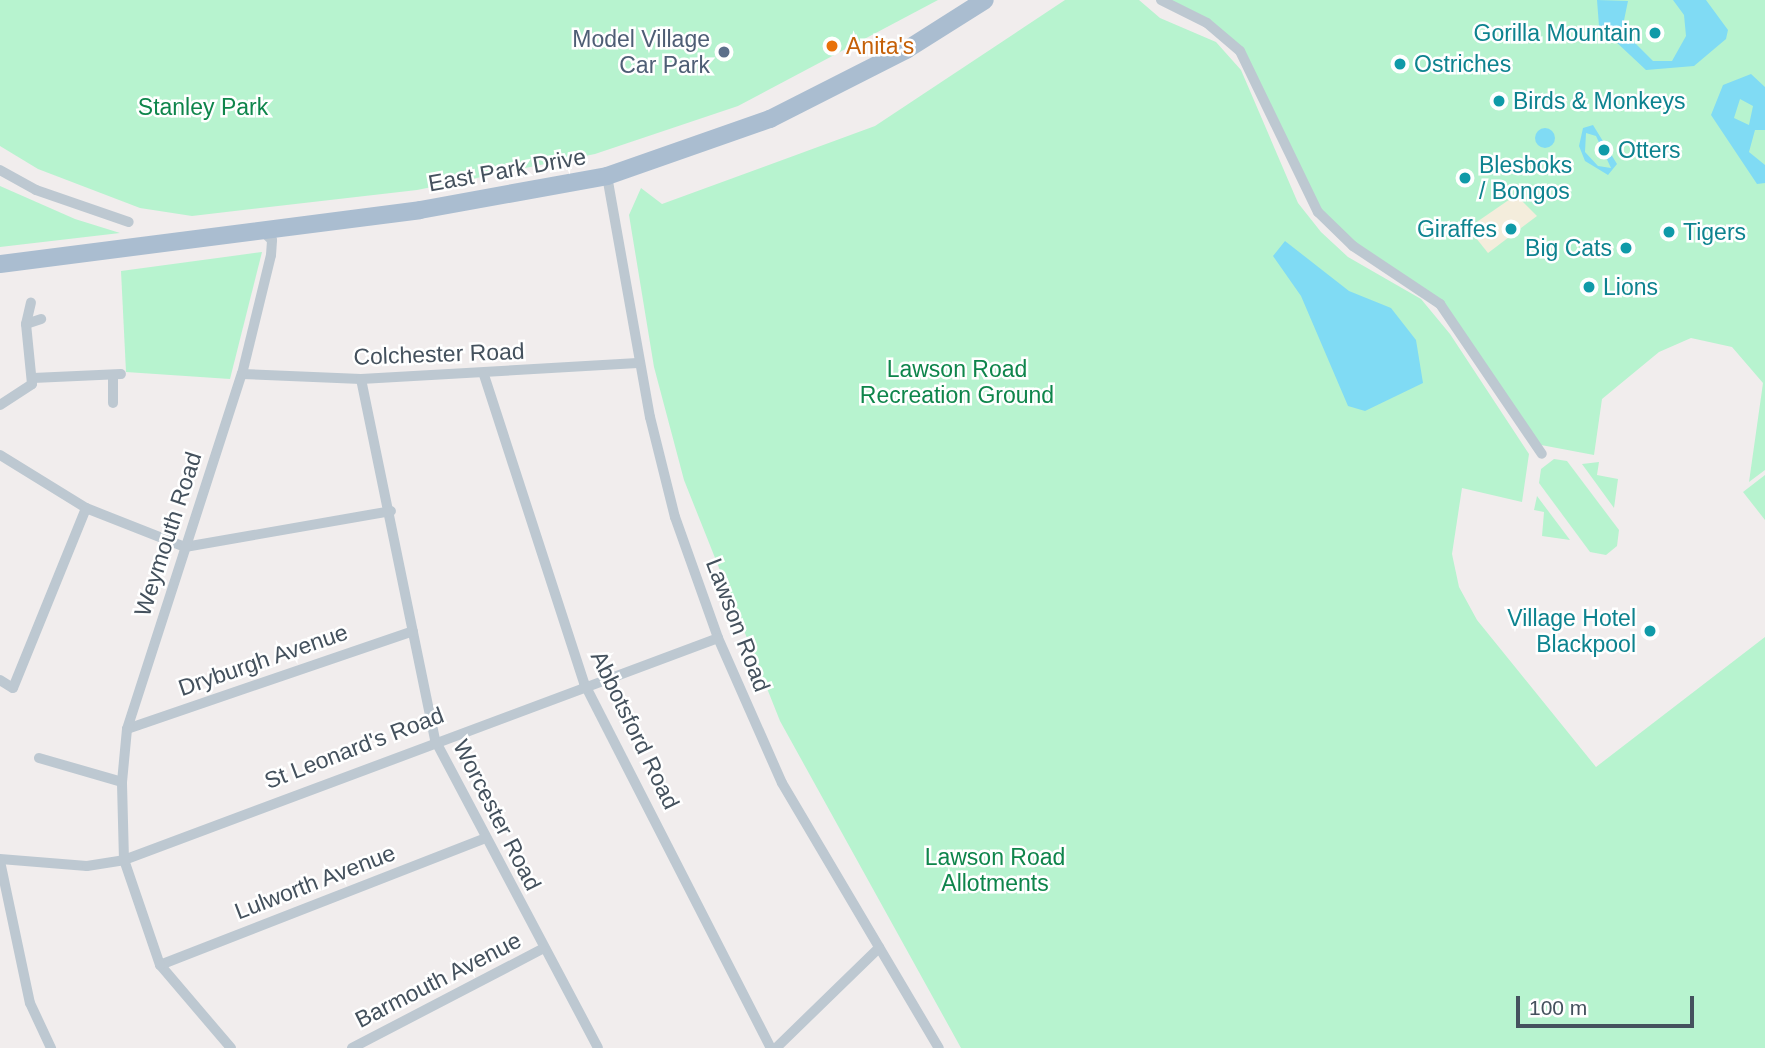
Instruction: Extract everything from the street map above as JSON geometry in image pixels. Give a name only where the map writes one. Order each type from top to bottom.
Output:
[{"type":"main road","name":"East Park Drive","points":[[0,264],[420,210],[607,176],[782,114],[906,50],[985,0]]},
{"type":"street","points":[[1161,0],[1207,23],[1240,51],[1318,212],[1353,246],[1440,304],[1542,454]]},
{"type":"street","points":[[0,170],[36,190],[129,222]]},
{"type":"street","name":"Lawson Road","points":[[607,176],[638,363],[675,517],[718,638],[782,783],[939,1048]]},
{"type":"street","name":"Weymouth Road","points":[[160,965],[124,860],[122,782],[127,729],[242,374],[273,247],[260,229]]},
{"type":"street","points":[[0,405],[26,392],[33,378],[26,324],[31,303]]},
{"type":"street","points":[[26,324],[41,319]]},
{"type":"street","name":"Colchester Road","points":[[242,374],[361,379],[484,375],[638,363]]},
{"type":"street","points":[[33,378],[117,375],[113,403]]},
{"type":"street","name":"Abbotsford Road","points":[[484,375],[584,683],[774,1048]]},
{"type":"street","name":"Worcester Road","points":[[361,379],[391,511],[435,740],[542,949],[598,1048]]},
{"type":"street","points":[[0,455],[86,508],[186,547],[391,511]]},
{"type":"street","points":[[0,680],[13,688],[86,508]]},
{"type":"street","name":"Dryburgh Avenue","points":[[127,729],[413,631]]},
{"type":"street","name":"St Leonard's Road","points":[[0,860],[87,866],[124,860],[584,683],[718,638]]},
{"type":"street","points":[[39,758],[122,782]]},
{"type":"street","name":"Lulworth Avenue","points":[[160,965],[486,838]]},
{"type":"street","points":[[0,860],[30,1003],[51,1048]]},
{"type":"street","points":[[774,1048],[879,948]]},
{"type":"street","name":"Barmouth Avenue","points":[[352,1048],[542,949]]},
{"type":"street","points":[[160,965],[231,1048]]},
{"type":"green space","name":"Stanley Park","points":[[0,0],[938,0],[738,106],[595,154],[417,190],[192,216],[140,208],[38,169],[0,146]]},
{"type":"green space","name":"Lawson Road Recreation Ground","points":[[1065,0],[1139,0],[1160,18],[1216,42],[1241,70],[1298,203],[1321,232],[1348,257],[1421,299],[1450,334],[1529,454],[1522,502],[1462,488],[1452,554],[1459,587],[1477,620],[1596,767],[1765,637],[1765,1048],[961,1048],[780,721],[684,480],[654,367],[629,215],[641,188],[662,204],[875,126]]},
{"type":"green space","points":[[1161,0],[1765,0],[1765,470],[1749,482],[1763,383],[1732,347],[1691,338],[1659,352],[1602,399],[1594,455],[1541,445],[1440,304],[1371,258],[1318,212],[1267,98],[1225,35]]},
{"type":"green space","points":[[0,186],[75,219],[120,233],[0,247]]},
{"type":"green space","points":[[262,252],[230,379],[126,372],[121,271]]},
{"type":"green space","points":[[1554,459],[1567,461],[1619,530],[1617,546],[1606,555],[1590,552],[1539,483],[1541,469]]},
{"type":"green space","points":[[1599,462],[1597,475],[1618,479],[1614,508],[1582,464]]},
{"type":"green space","points":[[1765,475],[1765,520],[1743,492]]},
{"type":"green space","points":[[1537,496],[1570,540],[1542,536],[1544,512],[1534,510]]},
{"type":"sand","points":[[1516,195],[1537,216],[1488,253],[1468,228]]},
{"type":"water","points":[[1597,0],[1628,1],[1622,30],[1653,61],[1672,61],[1686,36],[1684,15],[1673,0],[1706,0],[1728,30],[1726,39],[1694,66],[1646,70],[1599,26]]},
{"type":"water","points":[[1751,74],[1765,87],[1765,130],[1755,130],[1749,152],[1765,165],[1765,183],[1757,184],[1711,115],[1723,85]],"holes":[[[1740,99],[1753,106],[1749,125],[1734,118]]]},
{"type":"water","name":"Otters","points":[[1593,125],[1617,164],[1608,175],[1585,161],[1579,146],[1583,128]],"holes":[[[1586,133],[1596,136],[1611,168],[1598,166],[1585,152]]]},
{"type":"water","points":[[1545,128],[1552,131],[1555,138],[1552,145],[1545,148],[1538,145],[1535,138],[1538,131]]},
{"type":"water","points":[[1285,241],[1349,291],[1391,308],[1416,340],[1423,383],[1365,411],[1348,406],[1301,296],[1273,256]]},
{"type":"place","name":"Gorilla Mountain","points":[[1655,33]]},
{"type":"place","name":"Anita's","points":[[832,46]]},
{"type":"place","name":"Model Village Car Park","points":[[724,52]]},
{"type":"place","name":"Ostriches","points":[[1400,64]]},
{"type":"place","name":"Birds & Monkeys","points":[[1499,101]]},
{"type":"place","name":"Otters","points":[[1604,150]]},
{"type":"place","name":"Blesboks / Bongos","points":[[1465,178]]},
{"type":"place","name":"Giraffes","points":[[1511,229]]},
{"type":"place","name":"Tigers","points":[[1669,232]]},
{"type":"place","name":"Big Cats","points":[[1626,248]]},
{"type":"place","name":"Lions","points":[[1589,287]]},
{"type":"place","name":"Village Hotel Blackpool","points":[[1650,631]]},
{"type":"park label","name":"Lawson Road Allotments","points":[[995,870]]}]
